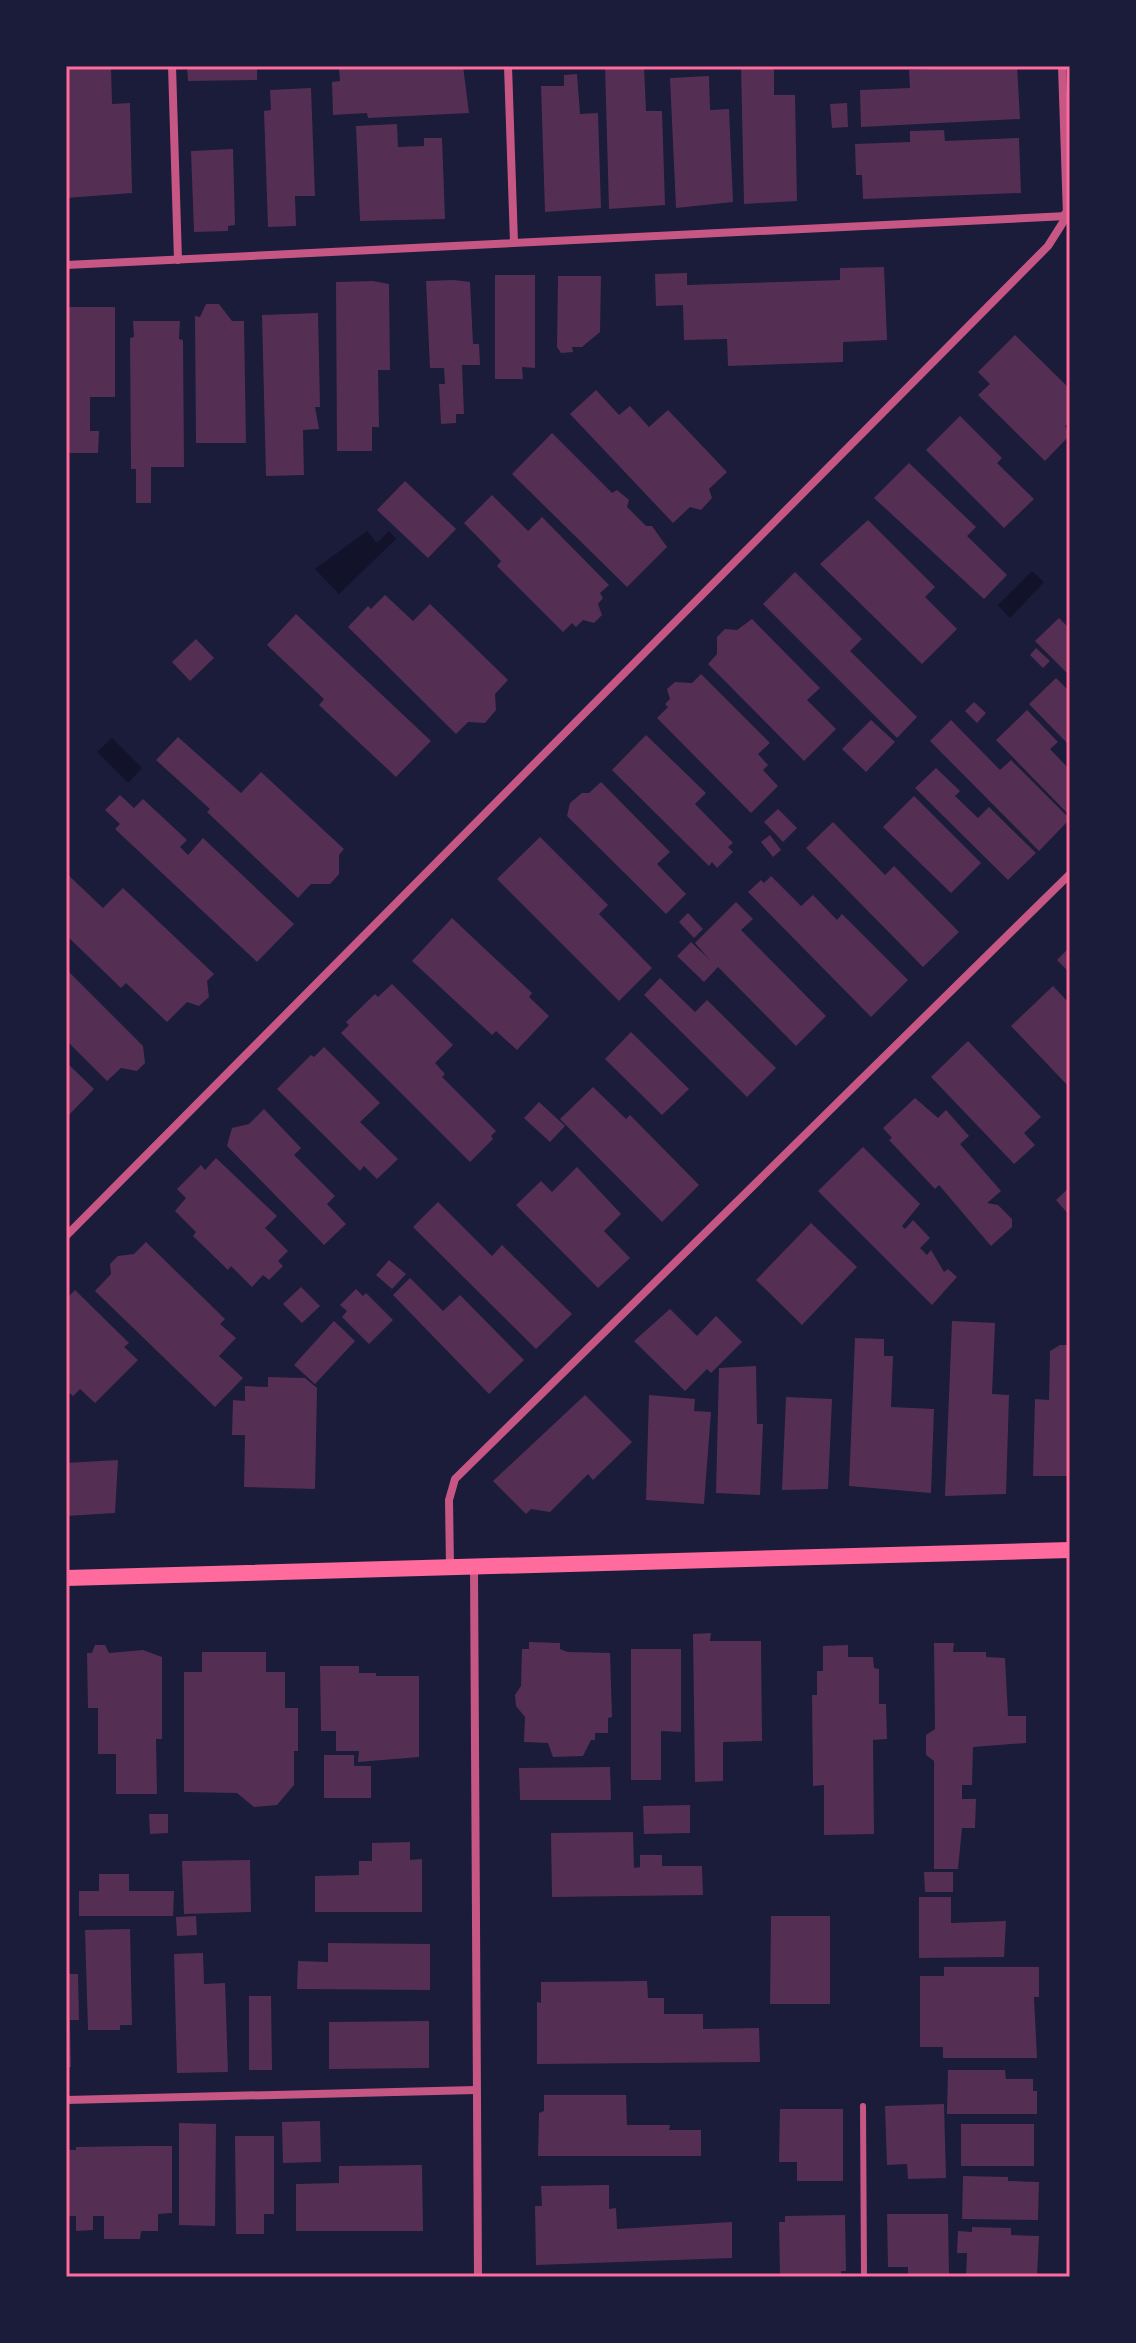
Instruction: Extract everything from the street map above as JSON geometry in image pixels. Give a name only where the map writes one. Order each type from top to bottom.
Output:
[{"type":"main road","points":[[66,1578],[1070,1550]]},
{"type":"street","points":[[172,66],[178,260]]},
{"type":"street","points":[[508,66],[514,243]]},
{"type":"street","points":[[66,1236],[1048,246],[1068,216],[1062,66]]},
{"type":"street","points":[[66,265],[1068,216]]},
{"type":"street","points":[[450,1567],[449,1500],[455,1479],[1070,874]]},
{"type":"street","points":[[474,1566],[478,2277]]},
{"type":"street","points":[[66,2100],[476,2090]]},
{"type":"lane","points":[[863,2106],[864,2277]]},
{"type":"shaded area","points":[[367,531],[377,543],[389,531],[396,539],[339,594],[315,569]]},
{"type":"shaded area","points":[[1032,571],[1044,582],[1010,618],[998,605]]},
{"type":"shaded area","points":[[112,738],[142,768],[128,783],[97,752]]},
{"type":"building","points":[[66,66],[111,66],[112,104],[130,103],[132,193],[66,198]]},
{"type":"building","points":[[187,66],[257,66],[257,80],[188,81]]},
{"type":"building","points":[[463,66],[469,113],[368,118],[367,113],[333,115],[332,82],[340,81],[339,68]]},
{"type":"building","points":[[605,66],[644,66],[646,111],[662,111],[665,205],[609,209]]},
{"type":"building","points":[[741,66],[774,66],[774,95],[795,95],[797,201],[744,204]]},
{"type":"building","points":[[1017,66],[1020,119],[861,127],[860,90],[910,88],[909,70]]},
{"type":"building","points":[[577,74],[580,114],[598,113],[601,208],[545,212],[541,86],[564,86],[564,75]]},
{"type":"building","points":[[709,76],[710,110],[729,109],[733,202],[676,208],[670,78]]},
{"type":"building","points":[[311,88],[315,196],[295,196],[296,226],[268,227],[264,111],[271,110],[270,90]]},
{"type":"building","points":[[847,103],[848,127],[832,128],[830,104]]},
{"type":"building","points":[[397,124],[398,147],[424,146],[424,138],[442,138],[445,219],[360,221],[356,126]]},
{"type":"building","points":[[944,130],[945,141],[1019,138],[1021,193],[863,199],[862,175],[856,175],[855,144],[910,142],[910,131]]},
{"type":"building","points":[[233,149],[235,225],[228,226],[228,231],[194,232],[191,151]]},
{"type":"building","points":[[884,267],[887,340],[843,342],[843,362],[728,366],[727,339],[684,340],[683,305],[656,306],[655,274],[687,273],[687,285],[840,280],[840,268]]},
{"type":"building","points":[[495,275],[535,275],[535,368],[522,367],[523,379],[495,379]]},
{"type":"building","points":[[558,276],[601,276],[600,332],[582,347],[572,347],[573,352],[561,353],[557,347]]},
{"type":"building","points":[[426,281],[470,282],[473,344],[479,344],[480,365],[462,365],[464,414],[456,414],[456,423],[441,424],[439,384],[445,384],[444,368],[430,368]]},
{"type":"building","points":[[336,282],[389,284],[390,370],[378,370],[379,427],[372,427],[372,451],[337,451]]},
{"type":"building","points":[[206,304],[219,304],[232,321],[244,321],[246,443],[196,443],[195,316],[200,317]]},
{"type":"building","points":[[66,307],[115,307],[115,397],[90,397],[90,431],[99,431],[98,453],[66,453]]},
{"type":"building","points":[[318,313],[320,407],[315,407],[319,429],[303,430],[304,475],[266,476],[262,315]]},
{"type":"building","points":[[133,321],[180,321],[179,339],[183,340],[184,467],[151,467],[151,503],[136,503],[136,469],[131,469],[130,338],[134,337]]},
{"type":"building","points":[[1015,335],[1070,389],[1070,422],[1065,426],[1070,435],[1045,461],[978,395],[990,384],[978,372]]},
{"type":"building","points":[[596,390],[619,415],[630,406],[649,427],[668,410],[727,472],[709,489],[712,498],[701,510],[690,507],[673,523],[570,414]]},
{"type":"building","points":[[960,416],[1002,458],[997,463],[1034,499],[1004,528],[926,450]]},
{"type":"building","points":[[552,433],[612,493],[617,490],[629,500],[627,507],[646,526],[652,526],[667,547],[627,587],[512,474]]},
{"type":"building","points":[[909,463],[976,527],[967,536],[1007,575],[984,599],[874,498]]},
{"type":"building","points":[[405,481],[456,529],[428,558],[377,510]]},
{"type":"building","points":[[492,495],[528,531],[542,517],[609,585],[600,593],[603,598],[598,604],[602,615],[594,623],[583,620],[576,627],[572,623],[563,632],[497,566],[501,561],[464,523]]},
{"type":"building","points":[[868,520],[935,587],[925,597],[957,629],[922,664],[820,564]]},
{"type":"building","points":[[795,572],[862,639],[850,651],[917,717],[897,738],[763,604]]},
{"type":"building","points":[[385,595],[413,621],[430,604],[508,680],[495,694],[496,710],[485,723],[468,722],[456,734],[348,627],[368,606],[371,609]]},
{"type":"building","points":[[296,614],[431,741],[396,777],[319,705],[324,699],[267,645]]},
{"type":"building","points":[[1059,618],[1070,629],[1070,676],[1035,641]]},
{"type":"building","points":[[752,619],[820,688],[807,700],[836,729],[804,761],[708,664],[717,654],[717,637],[725,629],[737,630]]},
{"type":"building","points":[[196,639],[214,658],[190,681],[172,662]]},
{"type":"building","points":[[1036,648],[1050,661],[1043,668],[1030,655]]},
{"type":"building","points":[[701,674],[770,743],[758,754],[768,765],[763,770],[778,786],[751,813],[657,718],[668,707],[665,704],[670,699],[667,689],[675,682],[692,683]]},
{"type":"building","points":[[1056,678],[1070,692],[1070,746],[1029,704]]},
{"type":"building","points":[[974,702],[986,713],[977,723],[965,711]]},
{"type":"building","points":[[1027,710],[1058,742],[1050,749],[1070,770],[1070,816],[996,740]]},
{"type":"building","points":[[871,720],[895,742],[866,772],[842,749]]},
{"type":"building","points":[[951,720],[1000,770],[1011,760],[1070,819],[1039,851],[930,741]]},
{"type":"building","points":[[646,735],[706,793],[695,804],[733,843],[728,847],[733,852],[717,868],[712,862],[709,866],[612,770]]},
{"type":"building","points":[[178,737],[241,793],[261,772],[344,849],[339,855],[339,874],[330,884],[311,884],[298,898],[207,812],[210,809],[156,760]]},
{"type":"building","points":[[936,768],[960,791],[955,796],[978,818],[989,807],[1036,853],[1008,880],[915,788]]},
{"type":"building","points":[[601,782],[670,852],[657,864],[686,894],[666,914],[567,816],[570,803]]},
{"type":"building","points":[[120,795],[134,808],[143,799],[187,840],[180,847],[188,855],[203,838],[294,924],[257,962],[115,829],[120,824],[105,810]]},
{"type":"building","points":[[914,796],[981,863],[951,893],[883,827]]},
{"type":"building","points":[[778,809],[797,828],[783,842],[764,822]]},
{"type":"building","points":[[833,822],[885,875],[894,866],[959,932],[923,967],[806,848]]},
{"type":"building","points":[[770,835],[781,850],[773,857],[761,842]]},
{"type":"building","points":[[540,837],[608,905],[599,914],[652,968],[619,1001],[497,879]]},
{"type":"building","points":[[66,873],[103,908],[123,888],[214,974],[207,981],[209,997],[199,1006],[187,1002],[167,1022],[126,983],[121,988],[66,935],[70,928],[66,924]]},
{"type":"building","points":[[771,876],[801,906],[813,895],[837,920],[842,914],[908,980],[871,1017],[748,892],[761,880],[764,883]]},
{"type":"building","points":[[736,902],[753,919],[741,930],[826,1016],[796,1046],[718,967],[704,982],[677,956],[691,942],[710,960],[695,943]]},
{"type":"building","points":[[688,913],[703,929],[694,938],[679,922]]},
{"type":"building","points":[[452,918],[532,993],[529,997],[549,1016],[517,1050],[496,1031],[492,1035],[412,961]]},
{"type":"building","points":[[1070,947],[1070,973],[1057,960]]},
{"type":"building","points":[[66,969],[143,1046],[145,1063],[137,1071],[121,1068],[107,1081],[66,1040]]},
{"type":"building","points":[[660,978],[695,1012],[707,1000],[776,1068],[747,1097],[644,995]]},
{"type":"building","points":[[392,984],[453,1045],[435,1063],[445,1074],[442,1077],[496,1131],[491,1136],[493,1139],[470,1162],[341,1033],[349,1025],[346,1022],[375,994],[378,997]]},
{"type":"building","points":[[1053,986],[1070,1004],[1070,1088],[1011,1026]]},
{"type":"building","points":[[631,1032],[689,1089],[662,1115],[605,1059]]},
{"type":"building","points":[[968,1041],[1041,1117],[1024,1133],[1035,1145],[1014,1164],[931,1077]]},
{"type":"building","points":[[324,1047],[380,1103],[360,1122],[398,1159],[377,1179],[364,1166],[360,1171],[277,1089],[311,1055],[314,1057]]},
{"type":"building","points":[[66,1062],[94,1089],[66,1118]]},
{"type":"building","points":[[593,1087],[626,1119],[630,1115],[699,1185],[662,1222],[560,1119]]},
{"type":"building","points":[[915,1098],[938,1118],[946,1110],[969,1136],[960,1144],[1001,1191],[987,1203],[998,1205],[1012,1219],[1012,1227],[991,1246],[939,1185],[935,1189],[889,1140],[892,1138],[883,1128]]},
{"type":"building","points":[[539,1102],[565,1126],[550,1142],[524,1118]]},
{"type":"building","points":[[264,1109],[301,1148],[294,1155],[335,1196],[327,1204],[346,1224],[324,1245],[227,1146],[232,1128],[249,1124]]},
{"type":"building","points":[[863,1147],[920,1204],[902,1226],[905,1229],[913,1220],[930,1238],[920,1248],[927,1255],[931,1250],[944,1272],[948,1269],[957,1277],[932,1305],[818,1191]]},
{"type":"building","points":[[216,1158],[277,1216],[265,1228],[288,1251],[278,1261],[283,1266],[269,1280],[263,1275],[252,1287],[231,1266],[228,1270],[193,1236],[196,1232],[175,1211],[186,1198],[177,1189],[201,1165],[205,1170]]},
{"type":"building","points":[[577,1167],[621,1214],[604,1231],[630,1258],[598,1288],[516,1205],[541,1181],[552,1192]]},
{"type":"building","points":[[1070,1187],[1070,1216],[1056,1200]]},
{"type":"building","points":[[438,1202],[492,1256],[502,1245],[572,1314],[536,1349],[413,1227]]},
{"type":"building","points":[[811,1223],[857,1267],[802,1325],[756,1280]]},
{"type":"building","points":[[146,1242],[225,1319],[220,1324],[236,1338],[219,1356],[243,1378],[215,1407],[95,1291],[111,1274],[110,1264],[118,1256],[134,1254]]},
{"type":"building","points":[[389,1260],[406,1274],[392,1289],[376,1275]]},
{"type":"building","points":[[410,1278],[443,1311],[460,1295],[524,1360],[489,1394],[393,1295]]},
{"type":"building","points":[[301,1287],[320,1306],[302,1323],[283,1304]]},
{"type":"building","points":[[356,1289],[363,1296],[366,1293],[393,1320],[369,1344],[342,1317],[347,1311],[340,1305]]},
{"type":"building","points":[[75,1290],[129,1343],[124,1347],[138,1360],[95,1403],[80,1389],[73,1396],[66,1390],[66,1299]]},
{"type":"building","points":[[670,1309],[697,1336],[716,1316],[742,1342],[711,1373],[707,1369],[685,1391],[634,1341]]},
{"type":"building","points":[[334,1321],[355,1341],[315,1384],[294,1365]]},
{"type":"building","points":[[952,1321],[995,1323],[992,1394],[1009,1395],[1006,1494],[945,1496]]},
{"type":"building","points":[[855,1338],[884,1339],[884,1356],[893,1356],[891,1407],[934,1409],[931,1493],[849,1486]]},
{"type":"building","points":[[1060,1345],[1070,1345],[1070,1476],[1033,1476],[1035,1399],[1049,1400],[1050,1351]]},
{"type":"building","points":[[756,1366],[757,1424],[763,1424],[760,1495],[716,1493],[719,1368]]},
{"type":"building","points":[[268,1377],[305,1378],[317,1388],[315,1489],[244,1487],[245,1435],[232,1435],[233,1400],[245,1401],[245,1386],[268,1387]]},
{"type":"building","points":[[585,1395],[632,1442],[593,1480],[588,1474],[550,1512],[531,1509],[526,1514],[493,1481]]},
{"type":"building","points":[[649,1395],[695,1399],[694,1411],[711,1412],[704,1504],[646,1500]]},
{"type":"building","points":[[786,1397],[832,1399],[828,1489],[782,1490]]},
{"type":"building","points":[[118,1460],[115,1513],[66,1516],[66,1463]]},
{"type":"building","points":[[711,1633],[710,1641],[761,1641],[762,1741],[723,1742],[723,1781],[695,1782],[693,1634]]},
{"type":"building","points":[[529,1642],[560,1643],[560,1649],[568,1652],[610,1653],[612,1717],[608,1718],[608,1733],[595,1733],[595,1740],[591,1740],[583,1756],[553,1757],[548,1743],[524,1742],[525,1717],[516,1706],[515,1695],[521,1686],[522,1649],[529,1649]]},
{"type":"building","points":[[934,1643],[954,1643],[953,1652],[986,1652],[986,1657],[1005,1658],[1008,1716],[1026,1716],[1026,1743],[973,1747],[972,1785],[962,1785],[962,1799],[976,1799],[975,1828],[962,1828],[958,1869],[934,1869],[934,1761],[926,1755],[926,1735],[935,1729]]},
{"type":"building","points":[[95,1645],[105,1645],[109,1653],[143,1650],[162,1657],[162,1739],[156,1739],[157,1794],[116,1794],[116,1754],[98,1754],[98,1708],[88,1708],[87,1653],[92,1653]]},
{"type":"building","points":[[848,1645],[848,1657],[873,1657],[874,1668],[879,1669],[879,1704],[886,1704],[887,1739],[873,1740],[874,1834],[824,1835],[824,1785],[813,1786],[812,1695],[817,1695],[817,1671],[823,1671],[823,1646]]},
{"type":"building","points":[[631,1649],[681,1649],[681,1732],[661,1731],[661,1780],[631,1780]]},
{"type":"building","points":[[202,1652],[266,1652],[266,1672],[285,1672],[285,1708],[298,1708],[298,1751],[294,1751],[294,1785],[277,1805],[254,1807],[237,1793],[184,1792],[184,1672],[202,1672]]},
{"type":"building","points":[[320,1666],[359,1666],[359,1673],[376,1673],[376,1676],[419,1676],[419,1757],[358,1762],[359,1751],[336,1751],[336,1731],[321,1731]]},
{"type":"building","points":[[324,1755],[354,1755],[354,1766],[371,1766],[371,1798],[324,1798]]},
{"type":"building","points":[[610,1767],[611,1800],[520,1800],[519,1768]]},
{"type":"building","points":[[690,1805],[690,1833],[644,1834],[643,1806]]},
{"type":"building","points":[[149,1814],[168,1814],[168,1833],[150,1834]]},
{"type":"building","points":[[633,1832],[634,1868],[640,1867],[640,1855],[662,1855],[662,1866],[702,1866],[703,1895],[552,1897],[551,1833]]},
{"type":"building","points":[[410,1842],[410,1860],[422,1859],[422,1912],[315,1912],[315,1876],[359,1875],[359,1861],[372,1861],[372,1843]]},
{"type":"building","points":[[250,1860],[251,1912],[184,1914],[182,1861]]},
{"type":"building","points":[[924,1872],[953,1872],[953,1892],[925,1892]]},
{"type":"building","points":[[99,1874],[129,1874],[129,1891],[174,1891],[173,1916],[79,1916],[79,1891],[99,1891]]},
{"type":"building","points":[[919,1897],[951,1897],[951,1923],[1006,1921],[1004,1957],[919,1958]]},
{"type":"building","points":[[196,1916],[197,1935],[177,1936],[176,1917]]},
{"type":"building","points":[[771,1916],[830,1916],[830,2004],[770,2004]]},
{"type":"building","points":[[130,1929],[132,2025],[120,2025],[120,2030],[88,2030],[85,1930]]},
{"type":"building","points":[[328,1943],[430,1944],[430,1990],[297,1989],[298,1961],[328,1962]]},
{"type":"building","points":[[203,1953],[204,1984],[225,1983],[228,2072],[177,2073],[174,1954]]},
{"type":"building","points":[[944,1967],[1039,1967],[1039,1997],[1034,1997],[1037,2058],[943,2058],[943,2047],[920,2047],[920,1976],[944,1976]]},
{"type":"building","points":[[66,1974],[78,1974],[79,2020],[70,2020],[71,2067],[66,2067]]},
{"type":"building","points":[[647,1981],[648,1998],[664,1998],[664,2014],[703,2014],[703,2029],[759,2028],[760,2062],[537,2064],[537,2002],[541,2003],[541,1982]]},
{"type":"building","points":[[249,1996],[271,1996],[272,2070],[249,2070]]},
{"type":"building","points":[[429,2021],[429,2068],[329,2069],[329,2022]]},
{"type":"building","points":[[948,2070],[1005,2070],[1006,2079],[1033,2079],[1033,2091],[1037,2091],[1037,2114],[947,2114]]},
{"type":"building","points":[[544,2095],[626,2095],[627,2125],[670,2125],[669,2130],[701,2130],[701,2156],[538,2156],[539,2113],[544,2111]]},
{"type":"building","points":[[944,2104],[946,2178],[908,2179],[907,2164],[887,2165],[885,2106]]},
{"type":"building","points":[[780,2109],[843,2109],[843,2181],[797,2181],[797,2162],[779,2162]]},
{"type":"building","points":[[320,2121],[321,2162],[283,2163],[282,2122]]},
{"type":"building","points":[[179,2123],[216,2124],[215,2226],[179,2225]]},
{"type":"building","points":[[961,2124],[1034,2124],[1034,2166],[961,2166]]},
{"type":"building","points":[[235,2136],[274,2136],[274,2214],[264,2214],[264,2234],[236,2234]]},
{"type":"building","points":[[172,2146],[172,2213],[158,2214],[158,2231],[141,2231],[140,2239],[104,2239],[104,2216],[93,2216],[93,2230],[76,2231],[76,2216],[66,2216],[66,2150],[76,2150],[76,2147]]},
{"type":"building","points":[[422,2165],[423,2231],[296,2231],[296,2184],[339,2183],[339,2166]]},
{"type":"building","points":[[963,2176],[1008,2177],[1008,2181],[1039,2182],[1038,2220],[962,2219]]},
{"type":"building","points":[[609,2185],[609,2209],[616,2208],[617,2229],[732,2222],[732,2258],[536,2265],[535,2206],[542,2206],[541,2186]]},
{"type":"building","points":[[887,2214],[948,2214],[949,2277],[908,2277],[908,2267],[888,2267]]},
{"type":"building","points":[[845,2215],[846,2271],[841,2271],[841,2277],[780,2277],[779,2222],[785,2222],[785,2216]]},
{"type":"building","points":[[972,2227],[1011,2228],[1011,2235],[1039,2236],[1037,2277],[966,2277],[967,2253],[957,2253],[958,2231],[972,2232]]}]
